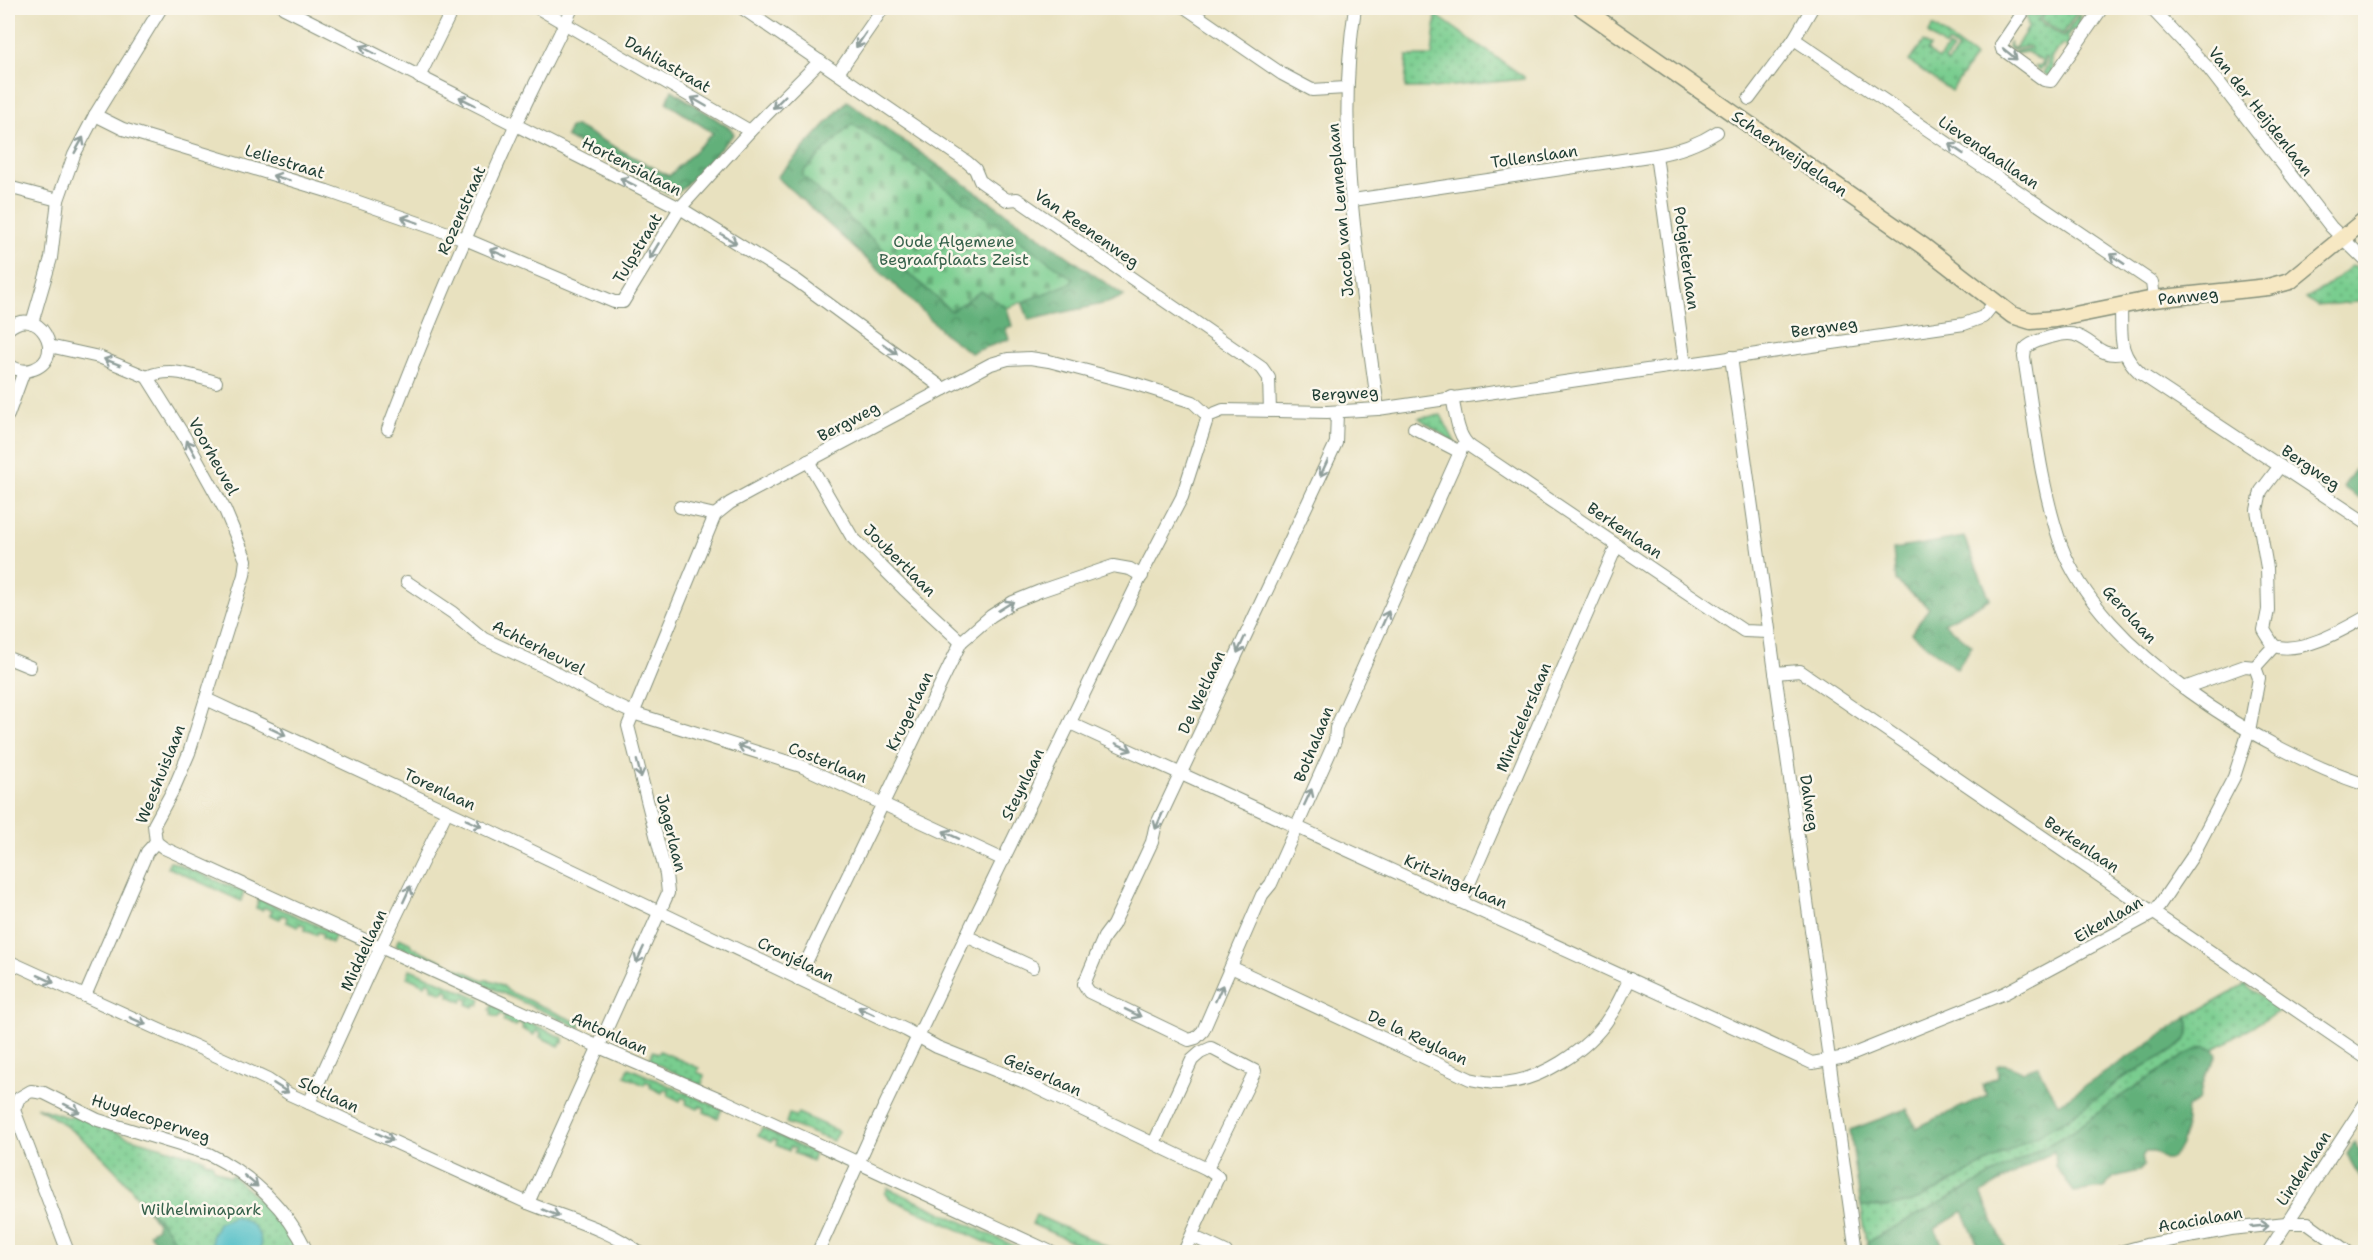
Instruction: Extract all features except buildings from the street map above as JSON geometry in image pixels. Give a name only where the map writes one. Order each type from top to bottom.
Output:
[{"type":"street","points":[[32,323],[51,258],[58,200],[74,155],[95,115],[161,8]]},
{"type":"street","name":"Hortensialaan","points":[[284,8],[680,208],[796,280],[944,389]]},
{"type":"street","points":[[419,77],[453,8]]},
{"type":"street","name":"Dahliastraat","points":[[538,8],[750,131]]},
{"type":"street","name":"Rozenstraat","points":[[388,429],[412,364],[465,239],[572,8]]},
{"type":"street","name":"Van Reenenweg","points":[[742,8],[967,162],[975,169],[980,180],[1007,200],[1017,199],[1262,368],[1269,378],[1270,411]]},
{"type":"street","points":[[838,73],[883,8]]},
{"type":"street","points":[[1186,8],[1282,74],[1312,90],[1346,88]]},
{"type":"street","name":"Jacob van Lenneplaan","points":[[1355,8],[1346,88],[1353,200],[1378,409]]},
{"type":"street","name":"Schaerweijdelaan","points":[[1582,8],[1923,246],[1995,302]]},
{"type":"street","points":[[1749,99],[1794,39],[1812,8]]},
{"type":"street","points":[[2026,8],[2001,45],[2002,49],[2044,80],[2051,81],[2102,8]]},
{"type":"street","name":"Van der Heijdenlaan","points":[[2151,8],[2208,68],[2342,239],[2366,261]]},
{"type":"street","name":"Lievendaallaan","points":[[1794,39],[2152,282],[2154,299]]},
{"type":"street","name":"Tulpstraat","points":[[465,239],[614,303],[623,302],[680,208],[750,131],[820,61]]},
{"type":"street","name":"Leliestraat","points":[[95,115],[123,129],[327,191],[465,239]]},
{"type":"street","name":"Tollenslaan","points":[[1353,200],[1656,155],[1682,150],[1717,132]]},
{"type":"street","name":"Potgieterlaan","points":[[1656,155],[1685,364]]},
{"type":"street","points":[[8,187],[58,200]]},
{"type":"street","name":"Panweg","points":[[1995,302],[2012,315],[2031,321],[2055,319],[2154,299],[2268,287],[2290,281],[2366,219]]},
{"type":"street","name":"Bergweg","points":[[730,503],[992,364],[1008,359],[1030,358],[1126,382],[1193,402],[1208,416],[1223,410],[1337,412],[1378,409],[1975,321],[1989,312],[1995,302]]},
{"type":"street","points":[[2121,306],[2123,353]]},
{"type":"street","points":[[8,329],[17,323],[32,323],[44,332],[49,346],[43,363],[33,370],[24,371],[8,364]]},
{"type":"street","name":"Gerolaan","points":[[2123,353],[2105,354],[2075,334],[2033,342],[2025,348],[2024,357],[2044,485],[2062,547],[2082,584],[2109,620],[2143,655],[2184,687],[2249,731],[2306,762],[2366,785]]},
{"type":"street","points":[[49,346],[99,357],[147,377],[161,371],[179,372],[216,382]]},
{"type":"street","name":"Bergweg","points":[[2123,353],[2141,374],[2366,523]]},
{"type":"street","name":"Dalweg","points":[[1731,357],[1856,1252]]},
{"type":"street","points":[[8,415],[24,371]]},
{"type":"street","name":"Voorheuvel","points":[[147,377],[217,494],[244,555]]},
{"type":"street","points":[[1452,397],[1463,448]]},
{"type":"street","name":"De Wetlaan","points":[[1189,1040],[1089,992],[1084,984],[1336,442],[1337,412]]},
{"type":"street","name":"Steynlaan","points":[[818,1252],[966,936],[1182,497],[1208,416]]},
{"type":"street","name":"Berkenlaan","points":[[1414,428],[1463,448],[1617,545],[1744,630],[1753,633],[1770,632]]},
{"type":"street","name":"Bothalaan","points":[[1189,1040],[1197,1038],[1203,1031],[1263,895],[1271,885],[1294,827],[1335,741],[1336,728],[1463,448]]},
{"type":"street","name":"Joubertlaan","points":[[808,461],[852,537],[961,642]]},
{"type":"street","points":[[2280,466],[2261,491],[2257,510],[2266,568],[2268,610],[2264,630],[2274,646],[2283,649],[2299,647],[2341,631],[2366,617]]},
{"type":"street","name":"Jagerlaan","points":[[528,1203],[668,893],[666,874],[628,726],[715,515],[730,503]]},
{"type":"street","points":[[680,507],[715,515]]},
{"type":"street","name":"Minckelerslaan","points":[[1461,902],[1617,545]]},
{"type":"street","name":"Weeshuislaan","points":[[85,996],[147,852],[156,842],[153,834],[154,825],[174,788],[189,753],[244,575],[246,565],[244,555]]},
{"type":"street","name":"Krugerlaan","points":[[798,979],[961,642],[991,616],[1012,602],[1040,591],[1113,566],[1122,566],[1142,576]]},
{"type":"street","name":"Achterheuvel","points":[[407,582],[453,613],[484,639],[550,670],[598,698],[633,713]]},
{"type":"street","points":[[2184,687],[2245,666],[2255,667],[2274,646]]},
{"type":"street","points":[[8,658],[30,667]]},
{"type":"street","name":"Eikenlaan","points":[[1830,1061],[1857,1053],[2005,993],[2154,913],[2192,858],[2234,777],[2249,731],[2259,678],[2255,667]]},
{"type":"street","name":"Berkenlaan","points":[[1775,673],[1800,671],[2366,1058]]},
{"type":"street","name":"Torenlaan","points":[[206,699],[660,911]]},
{"type":"street","name":"Costerlaan","points":[[633,713],[801,766],[1004,860]]},
{"type":"street","name":"Kritzingerlaan","points":[[1070,723],[1812,1063],[1830,1061]]},
{"type":"street","name":"Middellaan","points":[[309,1103],[447,811]]},
{"type":"street","name":"Antonlaan","points":[[156,842],[164,848],[599,1047],[727,1102],[1051,1252]]},
{"type":"street","name":"Cronjélaan","points":[[660,911],[918,1037]]},
{"type":"street","points":[[966,936],[1033,967]]},
{"type":"street","name":"Slotlaan","points":[[8,961],[230,1062],[309,1103],[528,1203],[563,1218],[586,1224],[628,1244],[638,1252]]},
{"type":"street","name":"De la Reylaan","points":[[1231,967],[1470,1079],[1499,1083],[1524,1078],[1569,1058],[1587,1044],[1610,1018],[1630,979]]},
{"type":"street","name":"Geiserlaan","points":[[918,1037],[937,1047],[1022,1081],[1207,1169]]},
{"type":"street","points":[[1154,1143],[1192,1060],[1200,1053],[1211,1048],[1255,1071],[1207,1169],[1218,1177],[1184,1252]]},
{"type":"street","name":"Huydecoperweg","points":[[68,1252],[14,1110],[19,1098],[31,1091],[44,1093],[98,1120],[209,1154],[221,1160],[252,1182],[270,1199],[297,1232],[307,1252]]},
{"type":"street","name":"Lindenlaan","points":[[2268,1252],[2366,1102]]},
{"type":"street","name":"Acacialaan","points":[[2120,1252],[2231,1229],[2286,1223],[2308,1223],[2348,1252]]},
{"type":"street","points":[[1192,1236],[1227,1252]]},
{"type":"green space","points":[[2039,8],[2046,8],[2038,20],[2064,37],[2079,14],[2082,15],[2079,21],[2081,32],[2078,35],[2076,30],[2072,30],[2068,36],[2070,47],[2067,51],[2066,45],[2062,45],[2051,58],[2053,73],[2048,76],[2043,73],[2048,64],[2047,60],[2044,58],[2045,64],[2040,70],[2035,66],[2042,65],[2042,61],[2027,52],[2014,54],[2013,52],[2031,48],[2029,46],[2010,50],[2008,47],[2009,41],[2011,48],[2015,48],[2028,28],[2026,14],[2030,9],[2032,16],[2036,16]]},
{"type":"green space","points":[[2048,8],[2070,8],[2077,12],[2063,34],[2041,19]]},
{"type":"green space","points":[[1436,15],[1524,79],[1432,88],[1405,88],[1407,56],[1432,56]]},
{"type":"green space","points":[[1933,26],[1975,57],[1951,91],[1909,61],[1923,42],[1930,47],[1927,51],[1939,59],[1948,47],[1953,50],[1945,60],[1948,63],[1958,49],[1948,43],[1945,47],[1928,34]]},
{"type":"green space","points":[[672,90],[731,129],[734,134],[677,194],[667,193],[566,137],[570,127],[576,126],[669,176],[713,133],[667,103]]},
{"type":"green space","points":[[847,101],[1124,296],[1107,303],[1029,320],[1022,302],[1071,283],[951,192],[852,124],[803,172],[803,176],[951,311],[981,291],[1007,308],[1012,326],[1005,328],[1009,339],[971,353],[946,335],[777,177]]},
{"type":"green space","name":"Oude Algemene Begraafplaats Zeist","points":[[852,124],[1073,279],[1071,283],[1007,308],[981,291],[951,311],[803,176],[803,172]]},
{"type":"green space","points":[[2352,266],[2359,269],[2360,275],[2365,278],[2365,301],[2317,306],[2306,298],[2324,288]]},
{"type":"green space","points":[[1441,415],[1456,444],[1419,418]]},
{"type":"green space","points":[[2365,455],[2366,502],[2343,487]]},
{"type":"green space","points":[[1964,537],[1990,599],[1944,623],[1972,646],[1957,669],[1911,633],[1929,608],[1896,581],[1893,549]]},
{"type":"green space","points":[[170,861],[244,892],[241,901],[167,867]]},
{"type":"green space","points":[[259,899],[336,934],[332,943],[322,938],[323,934],[318,932],[316,935],[304,930],[305,926],[300,923],[298,927],[286,922],[287,917],[282,915],[280,919],[270,915],[272,911],[264,907],[262,910],[256,908]]},
{"type":"green space","points":[[399,938],[410,943],[412,947],[483,980],[497,983],[508,991],[581,1024],[580,1028],[396,945]]},
{"type":"green space","points":[[410,969],[481,999],[479,1005],[476,1004],[474,1007],[467,1004],[469,1000],[464,998],[462,1002],[449,996],[450,992],[445,989],[443,993],[431,988],[432,984],[427,981],[425,985],[407,977]]},
{"type":"green space","points":[[2245,985],[2281,1010],[2214,1049],[2205,1046],[2154,1075],[2072,1132],[1867,1242],[1861,1206],[1887,1207],[2080,1108],[2107,1091],[2119,1080],[2179,1047],[2188,1034],[2188,1017]]},
{"type":"green space","points":[[492,1005],[563,1038],[563,1043],[559,1046],[540,1037],[541,1033],[536,1031],[534,1035],[522,1029],[523,1025],[518,1023],[516,1026],[503,1021],[505,1017],[500,1014],[498,1018],[491,1015]]},
{"type":"green space","points":[[2188,1017],[2188,1034],[2179,1047],[2119,1080],[2062,1122],[1920,1199],[1891,1206],[1861,1206],[1850,1130],[1907,1109],[1916,1128],[1987,1095],[1982,1085],[1998,1076],[1997,1066],[2004,1064],[2022,1071],[2038,1066],[2058,1104]]},
{"type":"green space","points":[[2205,1046],[2214,1049],[2217,1055],[2204,1077],[2199,1100],[2187,1107],[2182,1141],[2170,1159],[2164,1159],[2154,1152],[2145,1152],[2142,1157],[2144,1166],[2139,1171],[2114,1177],[2104,1188],[2074,1192],[2055,1166],[2054,1151],[1981,1193],[2007,1252],[1981,1252],[1963,1211],[1935,1229],[1946,1252],[1868,1252],[1867,1242],[2072,1132],[2122,1095],[2187,1054]]},
{"type":"green space","points":[[653,1051],[659,1053],[660,1051],[699,1068],[697,1072],[704,1075],[702,1086],[649,1060]]},
{"type":"green space","points":[[629,1068],[722,1109],[718,1118],[704,1112],[705,1108],[700,1106],[698,1109],[686,1104],[687,1100],[682,1097],[680,1101],[668,1095],[669,1091],[664,1089],[662,1093],[650,1087],[651,1084],[646,1081],[644,1085],[625,1076]]},
{"type":"green space","name":"Wilhelminapark","points":[[36,1107],[70,1118],[75,1114],[127,1137],[205,1159],[204,1162],[212,1163],[214,1168],[229,1177],[232,1175],[274,1212],[300,1252],[176,1252],[148,1210],[115,1170],[79,1136]]},
{"type":"green space","points":[[798,1113],[838,1131],[833,1141],[786,1123],[789,1114],[796,1116]]},
{"type":"green space","points":[[762,1128],[815,1154],[812,1161],[794,1153],[796,1149],[790,1147],[789,1151],[776,1145],[777,1141],[773,1139],[771,1142],[758,1136]]},
{"type":"green space","points":[[2355,1142],[2365,1161],[2365,1186],[2347,1154]]},
{"type":"green space","points":[[888,1188],[1015,1246],[1018,1252],[1007,1252],[889,1198],[885,1194]]},
{"type":"green space","points":[[140,1198],[168,1230],[180,1252],[165,1252],[151,1236],[149,1233],[157,1228],[157,1223]]},
{"type":"green space","points":[[1036,1215],[1119,1252],[1095,1252],[1032,1224]]},
{"type":"water","points":[[234,1216],[255,1228],[260,1239],[260,1252],[212,1252],[212,1236],[218,1223]]}]
